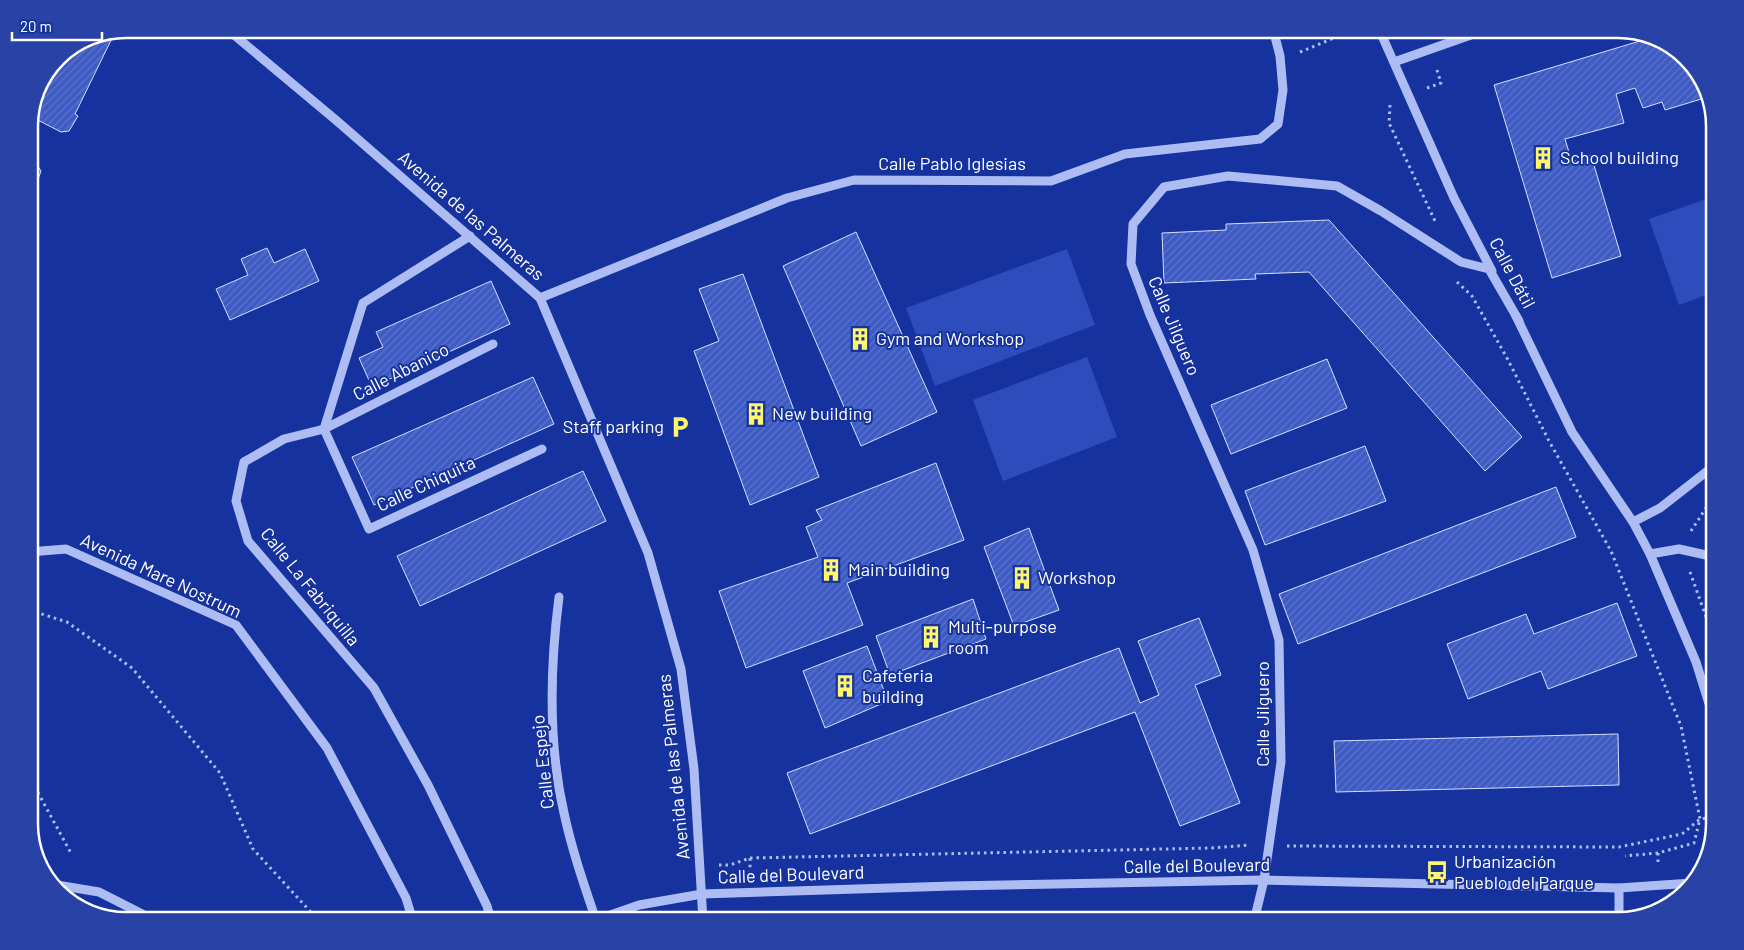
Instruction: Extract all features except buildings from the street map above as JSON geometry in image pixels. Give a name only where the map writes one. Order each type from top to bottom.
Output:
[{"type":"street","name":"Avenida de las Palmeras","points":[[238,38],[540,298],[648,553],[681,669],[694,769],[703,912]]},
{"type":"street","name":"Calle Pablo Iglesias","points":[[540,298],[787,198],[854,180],[1052,181],[1125,154],[1260,139],[1278,124],[1283,90],[1280,56],[1275,38]]},
{"type":"street","name":"Calle Dátil","points":[[1384,38],[1454,198],[1518,321],[1572,432],[1633,522],[1650,554],[1696,662],[1706,694]]},
{"type":"street","points":[[1394,62],[1462,38]]},
{"type":"street","name":"Calle Jilguero","points":[[1256,912],[1264,880],[1281,762],[1279,640],[1253,550],[1150,315],[1131,264],[1133,224],[1164,187],[1228,176],[1337,186],[1381,211],[1461,262],[1490,269],[1518,321]]},
{"type":"street","points":[[324,429],[363,303],[470,236]]},
{"type":"street","name":"Calle Abanico","points":[[324,429],[493,344]]},
{"type":"street","name":"Calle Chiquita","points":[[324,429],[344,478],[369,528],[542,448]]},
{"type":"street","name":"Calle La Fabriquilla","points":[[324,429],[284,440],[244,462],[236,501],[248,541],[374,688],[433,794],[489,912]]},
{"type":"street","points":[[1633,522],[1660,508],[1706,472]]},
{"type":"street","name":"Avenida Mare Nostrum","points":[[38,551],[66,549],[236,625],[327,748],[406,898],[410,912]]},
{"type":"street","points":[[1650,554],[1679,549],[1706,555]]},
{"type":"street","name":"Calle Espejo","points":[[559,597],[552,649],[554,739],[564,812],[593,912]]},
{"type":"street","name":"Calle del Boulevard","points":[[618,912],[639,905],[702,894],[952,886],[1264,880],[1619,888],[1684,884]]},
{"type":"street","points":[[62,886],[99,892],[138,912]]},
{"type":"street","points":[[1619,888],[1619,912]]},
{"type":"path","points":[[1300,52],[1334,38]]},
{"type":"path","points":[[1390,105],[1389,123],[1446,243],[1437,248]]},
{"type":"path","points":[[1452,277],[1472,296],[1507,358],[1549,441],[1611,551],[1681,726],[1700,819],[1694,843],[1658,853],[1625,856]]},
{"type":"path","points":[[38,613],[67,622],[132,668],[220,773],[253,849],[311,912]]},
{"type":"path","points":[[38,793],[72,855]]},
{"type":"path","points":[[750,858],[1211,848],[1237,844],[1269,846],[1619,848],[1682,834],[1700,819],[1706,818]]},
{"type":"shaded area","points":[[1706,199],[1706,295],[1679,305],[1649,219]]},
{"type":"shaded area","points":[[1067,249],[1095,325],[935,386],[906,308]]},
{"type":"shaded area","points":[[1087,357],[1117,437],[1003,481],[973,400]]},
{"type":"place","name":"School building","points":[[1543,158]]},
{"type":"place","name":"Gym and Workshop","points":[[860,339]]},
{"type":"place","name":"New building","points":[[756,414]]},
{"type":"place","name":"Staff parking","points":[[680,427]]},
{"type":"place","name":"Main building","points":[[831,570]]},
{"type":"place","name":"Workshop","points":[[1022,578]]},
{"type":"place","name":"Multi-purpose room","points":[[931,637]]},
{"type":"place","name":"Cafeteria building","points":[[845,686]]},
{"type":"place","name":"Urbanización Pueblo del Parque","points":[[1437,872]]}]
